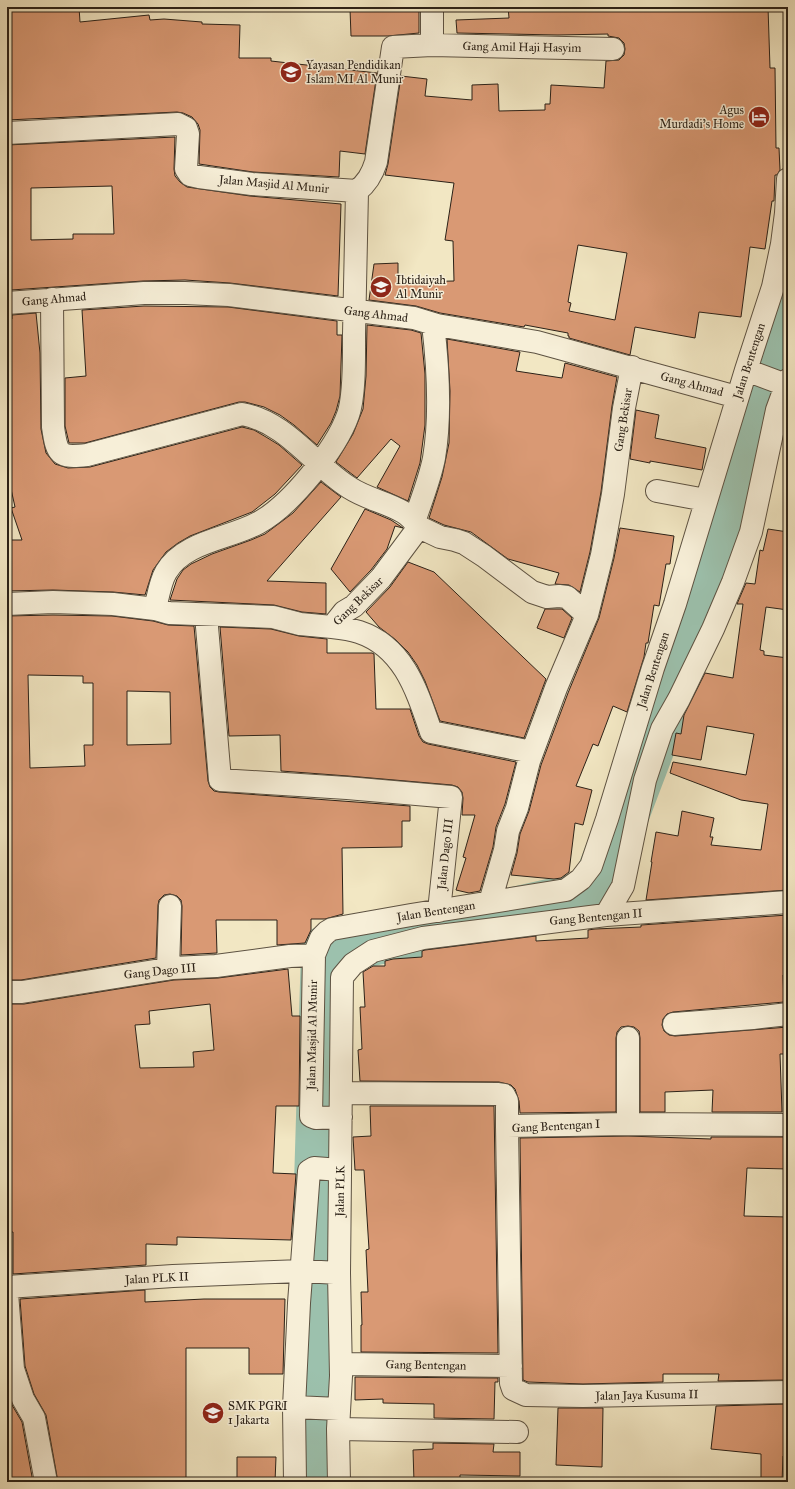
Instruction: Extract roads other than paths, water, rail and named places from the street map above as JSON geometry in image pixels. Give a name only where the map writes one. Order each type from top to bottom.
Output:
[{"type":"street","points":[[155,609],[164,576],[176,559],[196,545],[243,530],[260,522],[276,510],[304,484],[320,464],[341,431],[350,411],[353,363],[357,191],[369,180],[376,162],[393,47],[432,45],[432,7]]},
{"type":"street","name":"Gang Amil Haji Hasyim","points":[[432,45],[613,49]]},
{"type":"street","name":"Jalan Masjid Al Munir","points":[[7,133],[178,124],[186,128],[188,134],[186,168],[190,175],[252,184],[357,191]]},
{"type":"street","name":"Jalan Bentengan","points":[[328,968],[321,938],[332,929],[403,929],[439,910],[566,890],[581,879],[591,866],[607,819],[653,668],[675,604],[737,397],[749,371],[773,287],[782,244],[788,179]]},
{"type":"street","name":"Gang Ahmad","points":[[7,303],[144,292],[222,295],[414,318],[434,324],[538,342],[737,397]]},
{"type":"street","points":[[52,299],[53,427],[55,444],[61,454],[70,457],[87,455],[242,414],[258,418],[296,442],[336,479],[349,488],[372,500],[404,512],[416,524],[440,537],[464,543],[532,592],[547,597],[567,597],[587,615]]},
{"type":"street","name":"Gang Bekisar","points":[[7,604],[88,603],[155,609],[169,613],[273,617],[300,624],[332,627],[344,612],[354,606],[381,578],[416,524],[434,459],[436,437],[436,368],[434,324]]},
{"type":"street","name":"Gang Bekisar","points":[[490,902],[505,850],[508,832],[517,808],[532,752],[556,688],[587,615],[602,555],[613,494],[620,436],[632,367]]},
{"type":"street","points":[[606,915],[623,886],[645,780],[662,729],[713,629],[733,582],[751,532],[783,382],[749,371]]},
{"type":"street","points":[[658,491],[706,500]]},
{"type":"street","name":"Jalan Dago III","points":[[206,615],[220,780],[347,788],[451,797],[439,910]]},
{"type":"street","points":[[332,627],[360,632],[374,640],[398,658],[420,699],[431,732],[532,752]]},
{"type":"street","name":"Gang Bentengan II","points":[[403,929],[423,938],[506,926],[606,915],[788,902]]},
{"type":"street","points":[[168,969],[170,906]]},
{"type":"street","points":[[328,968],[353,964],[403,929]]},
{"type":"street","name":"Gang Dago III","points":[[7,992],[22,992],[168,969],[216,966],[290,956],[328,968]]},
{"type":"street","name":"Jalan Masjid Al Munir","points":[[328,968],[314,1116],[339,1117]]},
{"type":"street","name":"Jalan PLK","points":[[295,1482],[297,1407],[319,1272],[338,1169],[341,1093],[328,968]]},
{"type":"street","points":[[674,1024],[746,1019],[788,1014]]},
{"type":"street","points":[[628,1038],[628,1124]]},
{"type":"street","points":[[341,1093],[504,1095],[507,1101],[507,1126]]},
{"type":"street","name":"Gang Bentengan I","points":[[511,1375],[507,1126],[628,1124],[788,1125]]},
{"type":"street","name":"Jalan PLK","points":[[338,1169],[311,1169],[319,1272],[341,1364],[337,1416],[339,1482]]},
{"type":"street","name":"Jalan PLK II","points":[[7,1287],[173,1276],[319,1272]]},
{"type":"street","points":[[7,1293],[13,1369],[23,1399],[34,1418],[46,1482]]},
{"type":"street","name":"Gang Bentengan","points":[[341,1364],[511,1375]]},
{"type":"street","name":"Jalan Jaya Kusuma II","points":[[511,1375],[513,1389],[526,1395],[582,1396],[788,1392]]},
{"type":"street","points":[[297,1407],[337,1416],[517,1432]]},
{"type":"waterway","points":[[311,1482],[326,950],[492,917],[594,894],[691,639],[761,419],[788,280]]},
{"type":"place","name":"Yayasan Pendidikan Islam MI Al Munir","points":[[291,72]]},
{"type":"place","name":"Agus Murdadi's Home","points":[[759,117]]},
{"type":"place","name":"Ibtidaiyah Al Munir","points":[[381,287]]},
{"type":"place","name":"SMK PGRI 1 Jakarta","points":[[213,1413]]}]
